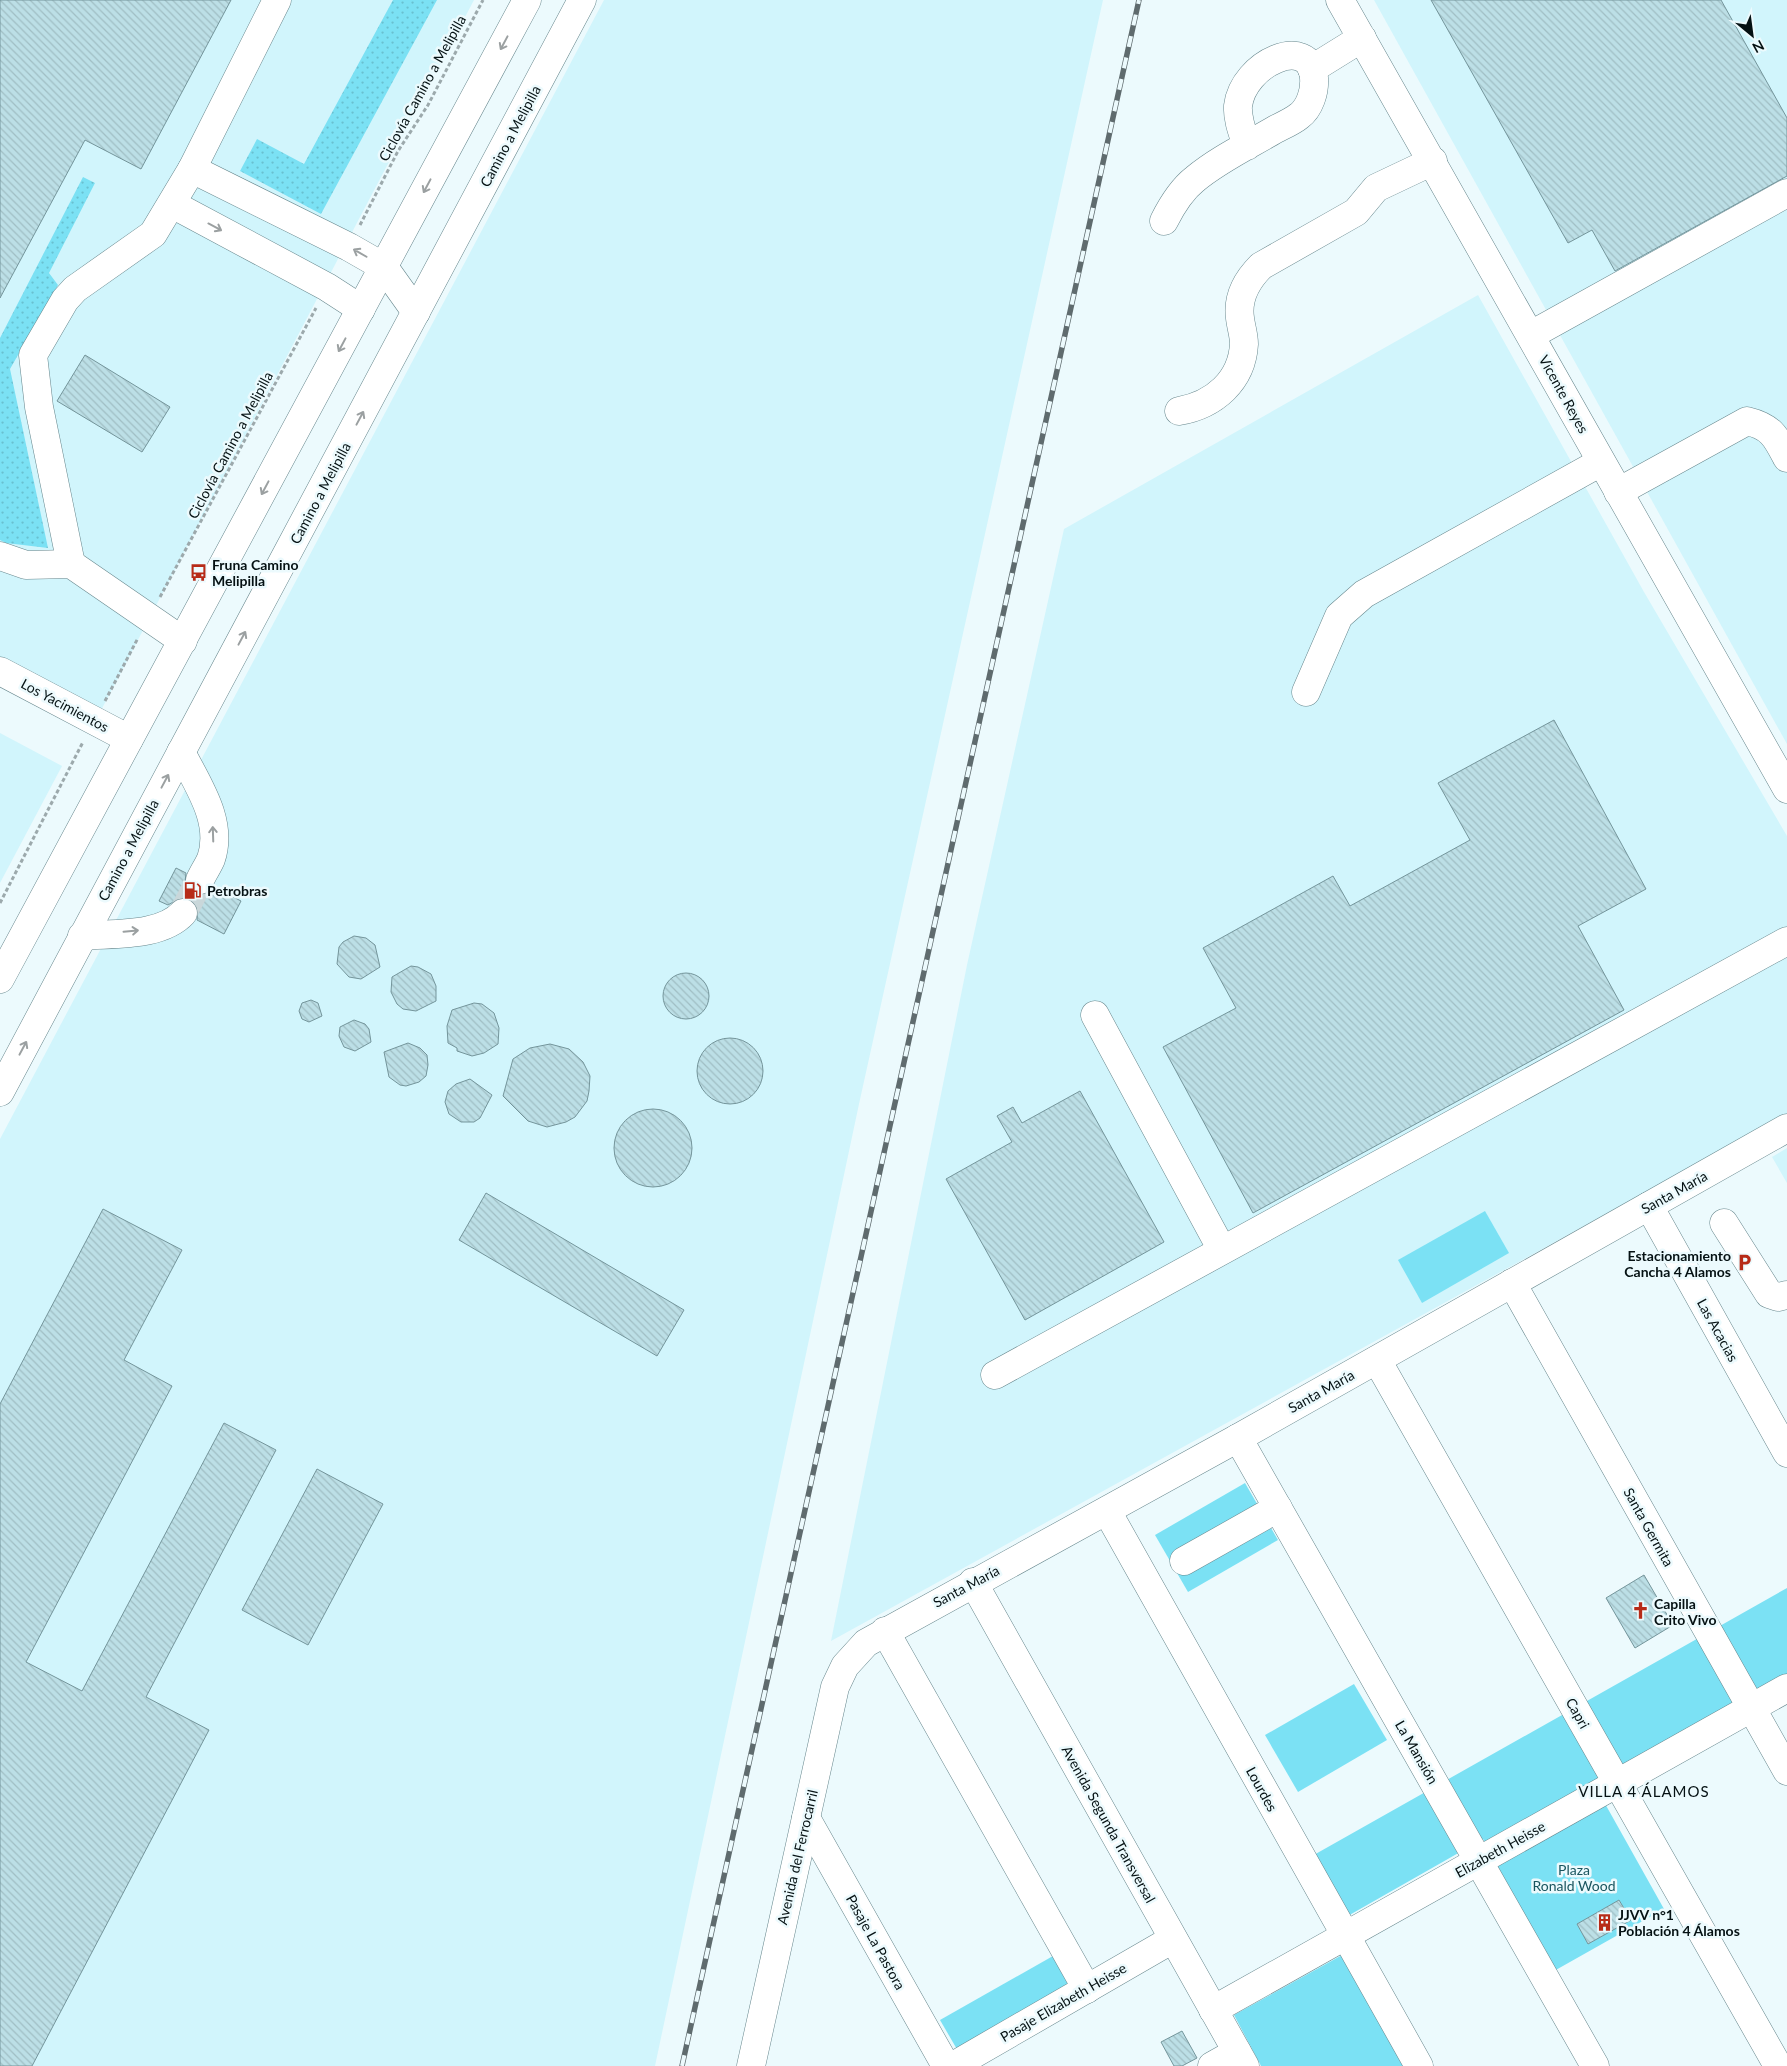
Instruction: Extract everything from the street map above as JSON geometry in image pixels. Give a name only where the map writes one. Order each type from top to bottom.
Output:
[{"type":"street","points":[[71,564],[39,407],[33,356],[70,295],[152,234],[192,169],[277,0]]},
{"type":"street","points":[[0,980],[527,0]]},
{"type":"street","name":"Camino a Melipilla","points":[[0,1092],[582,0]]},
{"type":"street","name":"Vicente Reyes","points":[[1340,0],[1433,161],[1787,789]]},
{"type":"street","points":[[1312,69],[1362,38]]},
{"type":"street","points":[[1164,221],[1172,205],[1194,180],[1247,146],[1300,116],[1310,100],[1313,90],[1312,69],[1302,59],[1283,56],[1267,63],[1249,78],[1243,87],[1238,108],[1247,146]]},
{"type":"street","points":[[1179,411],[1194,408],[1219,395],[1237,372],[1244,344],[1240,318],[1241,296],[1252,275],[1261,266],[1356,212],[1376,188],[1433,161]]},
{"type":"street","points":[[192,169],[349,247],[384,267],[416,312]]},
{"type":"street","points":[[1531,335],[1787,192]]},
{"type":"street","points":[[172,204],[327,288],[361,309]]},
{"type":"street","points":[[1618,492],[1748,421],[1762,425],[1774,435],[1787,458]]},
{"type":"street","points":[[1306,692],[1339,616],[1364,594],[1601,462]]},
{"type":"street","points":[[0,556],[26,564],[71,564],[183,641]]},
{"type":"street","name":"Los Yacimientos","points":[[0,671],[129,739]]},
{"type":"street","points":[[181,752],[204,798],[213,824],[214,836],[211,859],[200,880]]},
{"type":"street","points":[[82,936],[156,929],[171,924],[183,913]]},
{"type":"street","points":[[995,1375],[1787,942]]},
{"type":"street","points":[[1096,1015],[1222,1250]]},
{"type":"street","name":"Santa María","points":[[856,1653],[866,1642],[884,1631],[1107,1511],[1787,1128]]},
{"type":"street","name":"Las Acacias","points":[[1649,1206],[1787,1453]]},
{"type":"street","points":[[1724,1224],[1769,1294],[1778,1297],[1787,1295]]},
{"type":"street","name":"Santa Germita","points":[[1512,1284],[1787,1770]]},
{"type":"street","name":"Capri","points":[[1377,1360],[1778,2066]]},
{"type":"street","name":"La Mansión","points":[[1238,1438],[1595,2066]]},
{"type":"street","points":[[1184,1561],[1278,1508]]},
{"type":"street","name":"Lourdes","points":[[1107,1511],[1419,2066]]},
{"type":"street","name":"Avenida Segunda Transversal","points":[[973,1582],[1241,2059]]},
{"type":"street","points":[[884,1631],[1087,1988]]},
{"type":"street","name":"Avenida del Ferrocarril","points":[[751,2066],[835,1687],[845,1666],[856,1653]]},
{"type":"street","name":"Elizabeth Heisse","points":[[1213,2010],[1787,1688]]},
{"type":"street","name":"Pasaje La Pastora","points":[[806,1818],[946,2066]]},
{"type":"street","name":"Pasaje Elizabeth Heisse","points":[[953,2066],[1174,1939]]},
{"type":"street","points":[[757,2038],[773,2066]]},
{"type":"street","points":[[1212,2066],[1241,2059]]},
{"type":"path","name":"Ciclovía Camino a Melipilla","points":[[349,247],[398,151],[428,105],[483,0]]},
{"type":"path","name":"Ciclovía Camino a Melipilla","points":[[0,903],[94,720],[327,288]]},
{"type":"shaded area","points":[[0,0],[474,0],[98,716],[0,662]]},
{"type":"shaded area","points":[[604,0],[1103,0],[859,1104],[655,2066],[0,2066],[0,1139]]},
{"type":"shaded area","points":[[1374,0],[1787,0],[1787,744]]},
{"type":"shaded area","points":[[1478,295],[1644,592],[1787,836],[1787,1114],[831,1641],[967,965],[1064,529]]},
{"type":"shaded area","points":[[0,733],[62,766],[0,883]]},
{"type":"shaded area","points":[[1787,1148],[1787,1183],[1772,1157]]},
{"type":"green space","points":[[393,0],[437,0],[321,214],[240,171],[257,139],[304,164]]},
{"type":"green space","points":[[83,177],[95,183],[49,273],[58,285],[10,369],[48,548],[6,543],[0,540],[0,338]]},
{"type":"green space","points":[[1485,1211],[1509,1253],[1422,1303],[1398,1260]]},
{"type":"green space","points":[[1245,1483],[1278,1540],[1188,1592],[1155,1535]]},
{"type":"green space","name":"Plaza Ronald Wood","points":[[1787,1588],[1787,1676],[1594,1784],[1664,1909],[1554,1971],[1483,1839],[1346,1917],[1312,1856]]},
{"type":"green space","points":[[1354,1684],[1387,1740],[1298,1792],[1265,1735]]},
{"type":"green space","points":[[1060,1952],[1078,1983],[958,2051],[940,2020]]},
{"type":"green space","points":[[1344,1954],[1405,2066],[1261,2066],[1234,2015]]},
{"type":"building","points":[[0,0],[231,0],[141,169],[85,140],[0,298]]},
{"type":"building","points":[[1431,0],[1721,0],[1787,118],[1787,176],[1615,271],[1592,230],[1568,243]]},
{"type":"building","points":[[85,355],[170,407],[142,452],[57,401]]},
{"type":"building","points":[[1554,720],[1646,889],[1578,926],[1624,1010],[1253,1213],[1163,1047],[1236,1008],[1203,948],[1333,876],[1350,906],[1470,840],[1438,783]]},
{"type":"building","name":"Petrobras","points":[[176,868],[186,873],[185,882],[187,889],[193,894],[202,895],[209,893],[214,887],[241,901],[224,934],[197,920],[198,910],[195,903],[189,899],[180,898],[168,905],[159,901]]},
{"type":"building","points":[[354,936],[366,938],[375,945],[380,967],[361,979],[349,977],[337,964],[339,947],[343,942]]},
{"type":"building","points":[[411,966],[418,967],[431,974],[436,986],[436,1001],[416,1011],[403,1009],[397,1004],[391,992],[392,977]]},
{"type":"building","points":[[691,973],[703,979],[708,987],[708,1005],[703,1013],[695,1018],[681,1019],[669,1013],[664,1005],[663,991],[669,979],[677,974]]},
{"type":"building","points":[[311,1000],[318,1003],[322,1016],[309,1022],[302,1019],[299,1011],[302,1003]]},
{"type":"building","points":[[474,1003],[482,1004],[494,1013],[499,1028],[498,1044],[484,1053],[472,1056],[457,1051],[457,1048],[448,1043],[447,1026],[452,1010]]},
{"type":"building","points":[[354,1020],[365,1024],[369,1029],[371,1042],[355,1051],[344,1047],[339,1036],[340,1027]]},
{"type":"building","points":[[730,1038],[742,1041],[753,1048],[760,1059],[763,1071],[760,1083],[753,1094],[742,1101],[730,1104],[718,1101],[707,1094],[700,1083],[697,1071],[700,1059],[707,1048],[718,1041]]},
{"type":"building","points":[[408,1043],[420,1048],[427,1055],[428,1065],[426,1076],[419,1082],[406,1086],[400,1085],[389,1077],[384,1052]]},
{"type":"building","points":[[550,1044],[569,1049],[583,1062],[590,1076],[587,1101],[575,1117],[566,1122],[547,1127],[528,1121],[503,1096],[513,1059],[530,1048]]},
{"type":"building","points":[[470,1079],[492,1095],[480,1118],[474,1122],[461,1122],[449,1114],[445,1102],[448,1091],[456,1084]]},
{"type":"building","points":[[1080,1091],[1164,1242],[1025,1320],[946,1179],[1012,1142],[997,1116],[1013,1107],[1022,1123]]},
{"type":"building","points":[[653,1109],[668,1112],[680,1121],[689,1133],[692,1148],[689,1163],[680,1175],[668,1184],[653,1187],[638,1184],[626,1175],[617,1163],[614,1148],[617,1133],[626,1121],[638,1112]]},
{"type":"building","points":[[486,1193],[684,1310],[657,1356],[459,1240]]},
{"type":"building","points":[[103,1209],[182,1250],[124,1360],[172,1386],[26,1662],[82,1691],[224,1423],[276,1450],[146,1697],[209,1730],[32,2066],[0,2066],[0,1404]]},
{"type":"building","points":[[317,1469],[383,1504],[308,1645],[242,1610]]},
{"type":"building","name":"Capilla Crito Vivo","points":[[1644,1575],[1673,1625],[1635,1648],[1606,1598]]},
{"type":"building","name":"JJVV n°1 Población 4 Álamos","points":[[1619,1900],[1631,1920],[1588,1944],[1577,1924]]},
{"type":"building","points":[[1182,2031],[1197,2058],[1182,2066],[1174,2066],[1161,2042]]},
{"type":"tunnel","points":[[183,913],[200,880]]},
{"type":"railway","points":[[682,2066],[1139,0]]},
{"type":"place","name":"Fruna Camino Melipilla","points":[[198,572]]},
{"type":"place","name":"Petrobras","points":[[193,890]]},
{"type":"place","name":"Estacionamiento Cancha 4 Alamos","points":[[1745,1263]]},
{"type":"place","name":"Capilla Crito Vivo","points":[[1640,1611]]},
{"type":"place","name":"JJVV n°1 Población 4 Álamos","points":[[1604,1922]]},
{"type":"district","name":"VILLA 4 ÁLAMOS","points":[[1644,1791]]}]
